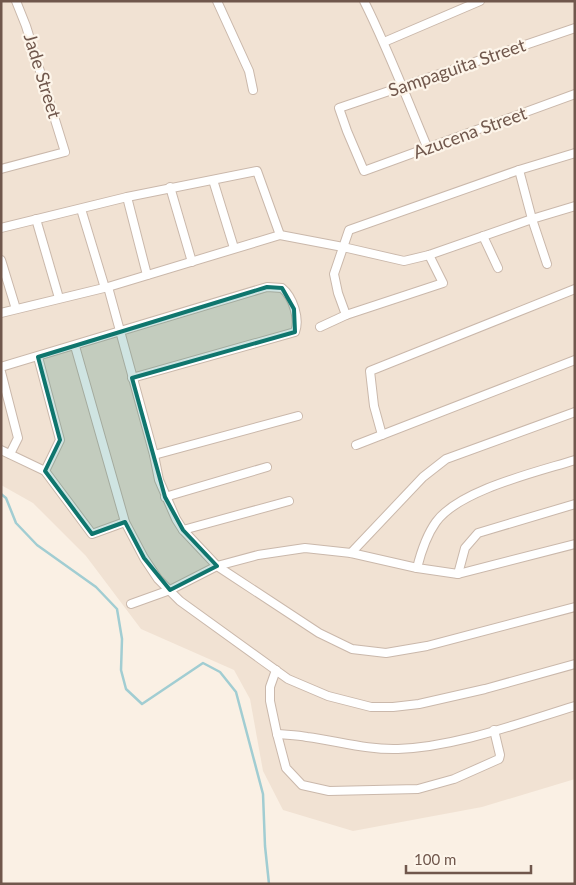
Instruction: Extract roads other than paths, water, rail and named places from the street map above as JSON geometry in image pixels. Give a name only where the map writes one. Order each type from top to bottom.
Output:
[{"type":"street","name":"Jade Street","points":[[1,169],[65,152],[26,26],[16,1]]},
{"type":"street","points":[[217,1],[249,71],[253,90]]},
{"type":"street","points":[[364,1],[384,42],[428,149]]},
{"type":"street","points":[[384,42],[480,1]]},
{"type":"street","name":"Sampaguita Street","points":[[364,171],[339,108],[575,28]]},
{"type":"street","name":"Azucena Street","points":[[364,171],[575,94]]},
{"type":"street","points":[[346,315],[334,274],[349,230],[519,170],[575,153]]},
{"type":"street","points":[[519,170],[532,219],[548,264]]},
{"type":"street","points":[[1,228],[170,187],[257,171],[280,235]]},
{"type":"street","points":[[214,180],[234,248]]},
{"type":"street","points":[[170,187],[192,262]]},
{"type":"street","points":[[127,197],[147,275]]},
{"type":"street","points":[[1,314],[106,287],[280,235],[404,261],[429,255],[575,206]]},
{"type":"street","points":[[81,209],[122,332],[159,480],[183,530],[216,566],[319,633],[352,650],[369,652],[386,653],[427,646],[575,607]]},
{"type":"street","points":[[36,219],[59,298]]},
{"type":"street","points":[[483,236],[498,268]]},
{"type":"street","points":[[320,327],[346,315],[443,284],[429,255]]},
{"type":"street","points":[[1,260],[16,309]]},
{"type":"street","points":[[1,367],[267,287],[282,288],[288,293],[297,322],[295,332],[132,378]]},
{"type":"street","points":[[382,435],[374,406],[370,371],[575,289]]},
{"type":"street","points":[[75,346],[125,522],[144,558],[158,579],[180,601],[288,679],[328,696],[370,707],[393,707],[419,704],[476,691],[575,664]]},
{"type":"street","points":[[38,357],[60,440],[46,471]]},
{"type":"street","points":[[356,445],[575,360]]},
{"type":"street","points":[[1,372],[18,438],[10,454]]},
{"type":"street","points":[[351,552],[423,477],[446,459],[575,412]]},
{"type":"street","points":[[154,455],[298,416]]},
{"type":"street","points":[[1,450],[46,471],[92,534],[125,522]]},
{"type":"street","points":[[417,568],[424,545],[437,521],[459,502],[481,490],[575,460]]},
{"type":"street","points":[[166,497],[267,467]]},
{"type":"street","points":[[183,530],[289,500]]},
{"type":"street","points":[[458,574],[465,548],[478,533],[575,504]]},
{"type":"street","points":[[131,604],[170,590],[216,566],[258,555],[305,548],[351,552],[417,568],[458,574],[575,544]]},
{"type":"street","points":[[276,670],[270,687],[270,701],[277,734],[286,768],[302,786],[329,791],[418,789],[437,785],[499,759],[500,755],[494,730]]},
{"type":"street","points":[[277,734],[306,736],[373,748],[399,749],[438,744],[575,706]]},
{"type":"waterway","points":[[1,494],[6,498],[16,523],[37,545],[96,587],[117,609],[122,639],[121,670],[126,689],[142,704],[203,663],[220,672],[236,692],[263,794],[269,884]]}]
